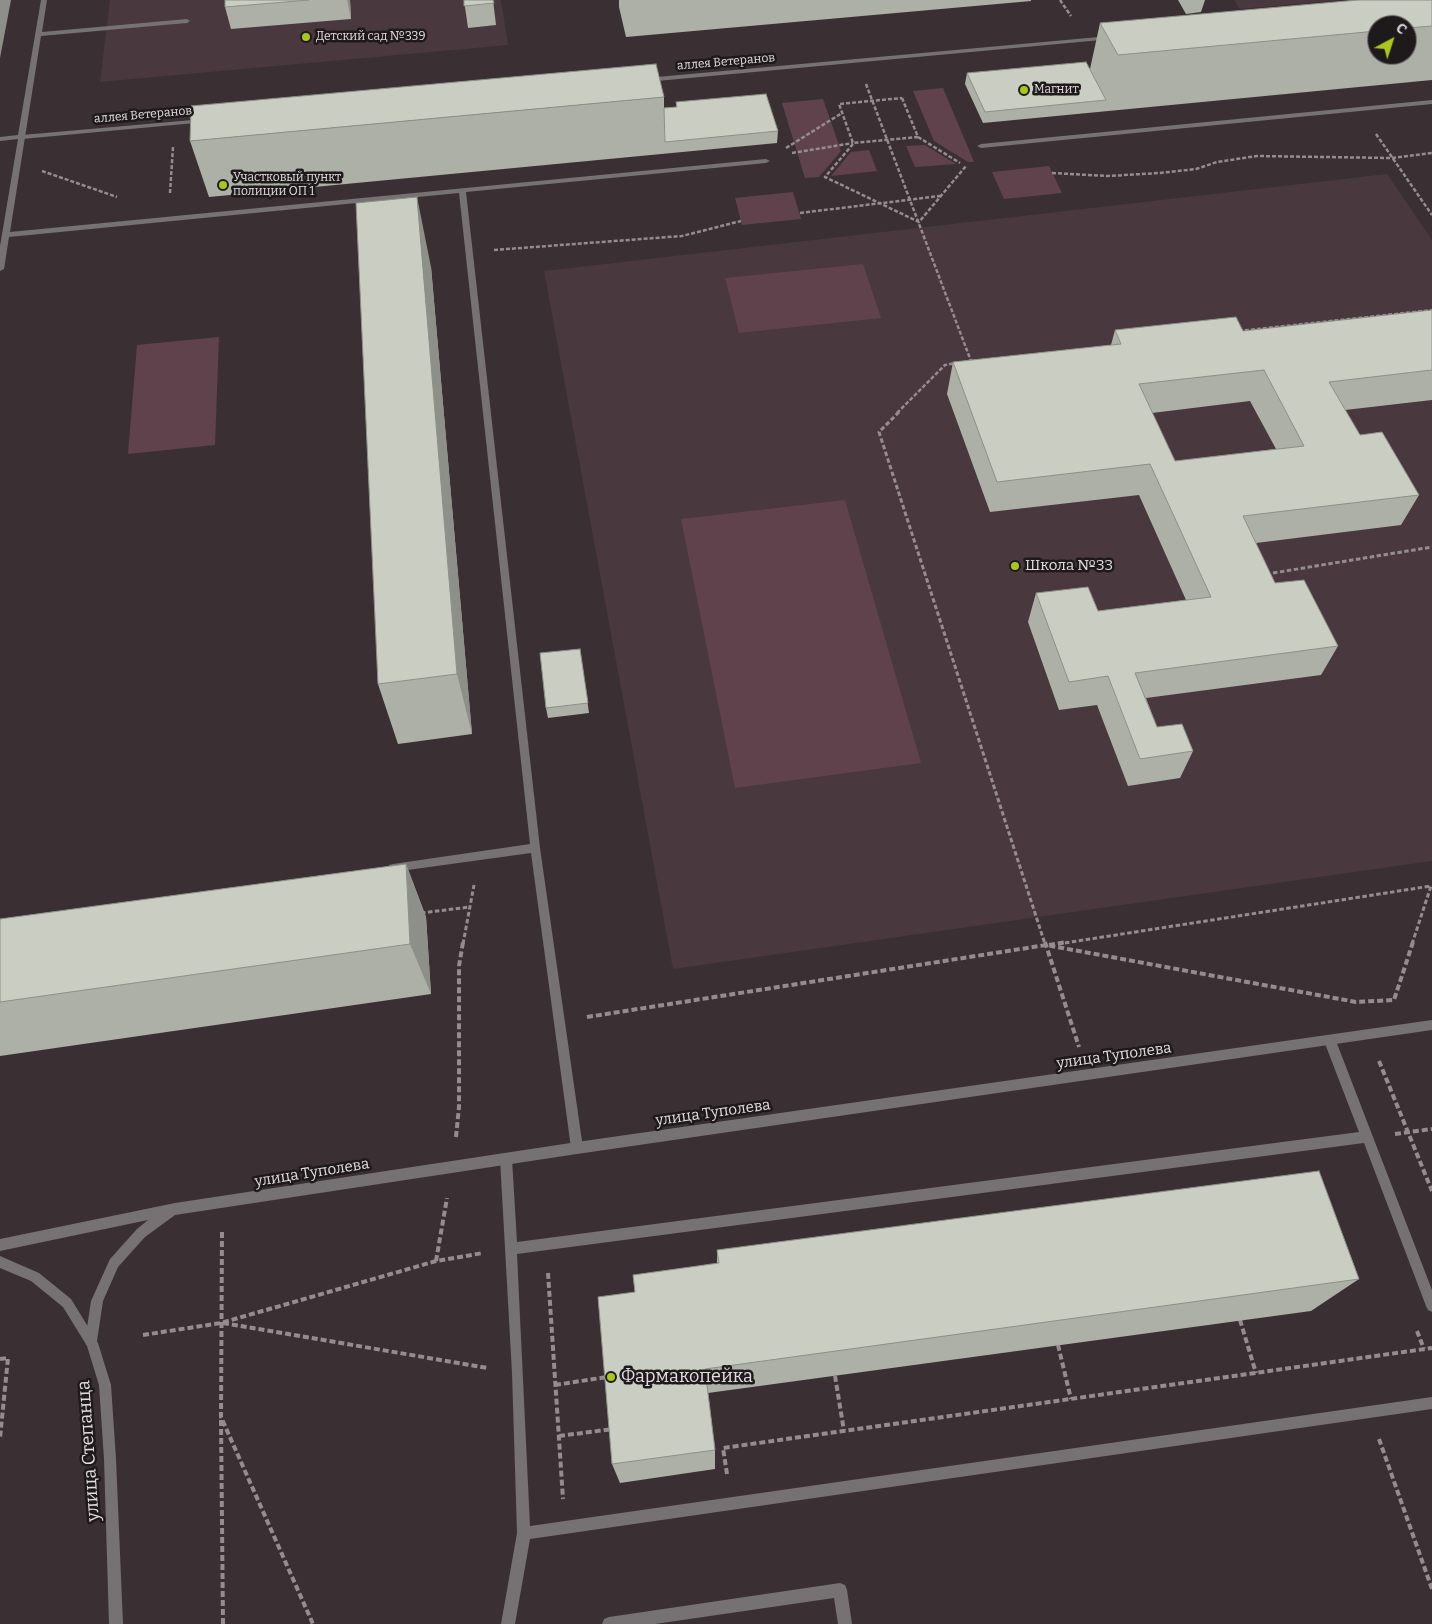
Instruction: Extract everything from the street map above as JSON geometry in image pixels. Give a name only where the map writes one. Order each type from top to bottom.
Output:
[{"type":"street","points":[[0,269],[44,0]]},
{"type":"street","points":[[38,34],[187,21]]},
{"type":"street","name":"аллея Ветеранов","points":[[640,81],[1115,37]]},
{"type":"street","points":[[981,146],[1432,102]]},
{"type":"street","name":"аллея Ветеранов","points":[[0,139],[214,120]]},
{"type":"street","points":[[6,235],[766,161]]},
{"type":"street","points":[[462,190],[536,848],[577,1148]]},
{"type":"street","points":[[384,869],[536,848]]},
{"type":"street","name":"улица Туполева","points":[[0,1245],[174,1209],[453,1166],[1432,1025]]},
{"type":"street","points":[[1330,1041],[1432,1306]]},
{"type":"street","points":[[511,1249],[1368,1137]]},
{"type":"street","points":[[506,1159],[518,1373],[524,1533],[508,1624]]},
{"type":"street","points":[[91,1341],[97,1301],[114,1263],[141,1232],[174,1209]]},
{"type":"street","name":"улица Степанца","points":[[0,1262],[35,1277],[68,1303],[91,1341],[105,1385],[110,1459],[116,1624]]},
{"type":"street","points":[[524,1533],[1432,1403]]},
{"type":"street","points":[[609,1624],[840,1590],[845,1624]]},
{"type":"path","points":[[857,61],[971,361]]},
{"type":"path","points":[[853,143],[839,104],[902,98],[918,137],[966,166],[918,222]]},
{"type":"path","points":[[1359,109],[1432,215]]},
{"type":"path","points":[[766,161],[842,113]]},
{"type":"path","points":[[168,219],[174,124]]},
{"type":"path","points":[[774,156],[853,143],[918,137]]},
{"type":"path","points":[[853,143],[825,177],[918,222]]},
{"type":"path","points":[[1052,173],[1107,176],[1160,173],[1257,156],[1392,158],[1432,153]]},
{"type":"path","points":[[18,163],[121,198]]},
{"type":"path","points":[[800,213],[942,195]]},
{"type":"path","points":[[469,252],[682,236],[741,221]]},
{"type":"path","points":[[1236,331],[1432,310]]},
{"type":"path","points":[[981,360],[945,365],[880,432],[1088,1075]]},
{"type":"path","points":[[1273,573],[1432,547]]},
{"type":"path","points":[[436,1261],[453,1166],[459,1107],[459,966],[479,856]]},
{"type":"path","points":[[559,1021],[1046,945],[1432,886],[1394,1000],[1356,1002],[1046,945]]},
{"type":"path","points":[[414,915],[470,907]]},
{"type":"path","points":[[1379,1060],[1432,1190]]},
{"type":"path","points":[[1368,1137],[1432,1129]]},
{"type":"path","points":[[222,1202],[221,1417],[223,1624]]},
{"type":"path","points":[[546,1244],[563,1505]]},
{"type":"path","points":[[143,1336],[221,1323],[436,1261],[511,1249]]},
{"type":"path","points":[[1240,1320],[1256,1373]]},
{"type":"path","points":[[221,1323],[518,1373]]},
{"type":"path","points":[[1058,1345],[1071,1399]]},
{"type":"path","points":[[727,1481],[723,1448],[1432,1348]]},
{"type":"path","points":[[0,1359],[8,1358],[0,1438]]},
{"type":"path","points":[[835,1376],[844,1431]]},
{"type":"path","points":[[555,1385],[611,1377]]},
{"type":"path","points":[[1370,1412],[1432,1589]]},
{"type":"path","points":[[221,1417],[313,1624]]},
{"type":"path","points":[[559,1436],[615,1429]]},
{"type":"shaded area","name":"Детский сад №339","points":[[110,0],[501,0],[508,45],[100,82]]},
{"type":"shaded area","points":[[1234,0],[1340,0],[1240,9]]},
{"type":"shaded area","points":[[943,88],[974,162],[968,162],[934,141],[913,91]]},
{"type":"shaded area","points":[[823,99],[841,151],[819,177],[805,178],[782,103]]},
{"type":"shaded area","points":[[925,145],[956,164],[915,167],[906,146]]},
{"type":"shaded area","points":[[869,150],[877,171],[831,176],[851,152]]},
{"type":"shaded area","points":[[1049,166],[1062,193],[1004,199],[992,172]]},
{"type":"shaded area","name":"Школа №33","points":[[1387,174],[1432,240],[1432,861],[673,969],[544,271]]},
{"type":"shaded area","points":[[793,192],[801,219],[742,225],[735,198]]},
{"type":"shaded area","points":[[863,264],[881,318],[739,333],[725,278]]},
{"type":"shaded area","points":[[219,337],[215,445],[128,454],[137,345]]},
{"type":"shaded area","points":[[845,500],[921,763],[735,788],[681,519]]},
{"type":"building","points":[[225,0],[309,0],[225,7]]},
{"type":"building","points":[[464,0],[493,0],[494,3],[464,6]]},
{"type":"building","points":[[1358,0],[1432,0],[1432,26],[1417,27],[1417,15],[1367,15],[1367,32],[1118,55],[1100,23]]},
{"type":"building","points":[[1086,62],[1106,100],[985,112],[967,73]]},
{"type":"building","points":[[656,64],[664,97],[190,141],[191,106]]},
{"type":"building","points":[[766,94],[778,131],[665,142],[664,108],[677,107],[676,102]]},
{"type":"building","points":[[417,197],[457,674],[378,684],[356,203]]},
{"type":"building","points":[[1432,310],[1432,370],[1329,382],[1360,435],[1382,432],[1419,495],[1243,516],[1275,583],[1304,580],[1338,646],[1135,673],[1157,727],[1182,724],[1193,751],[1140,759],[1108,676],[1069,682],[1036,593],[1088,587],[1098,611],[1211,597],[1150,464],[997,482],[953,362],[1121,344],[1115,330],[1236,317],[1243,331]],"holes":[[[1264,370],[1304,446],[1175,461],[1139,384]]]},
{"type":"building","points":[[580,649],[588,703],[546,708],[540,653]]},
{"type":"building","points":[[406,864],[410,944],[0,1002],[0,919]]},
{"type":"building","points":[[1319,1171],[1359,1279],[705,1369],[715,1450],[612,1464],[598,1297],[635,1292],[633,1275],[719,1263],[717,1250]]},
{"type":"place","name":"Детский сад №339","points":[[306,37]]},
{"type":"place","name":"Магнит","points":[[1024,90]]},
{"type":"place","name":"Участковый пункт полиции ОП 1","points":[[223,185]]},
{"type":"place","name":"Школа №33","points":[[1015,566]]},
{"type":"place","name":"Фармакопейка","points":[[611,1377]]}]
